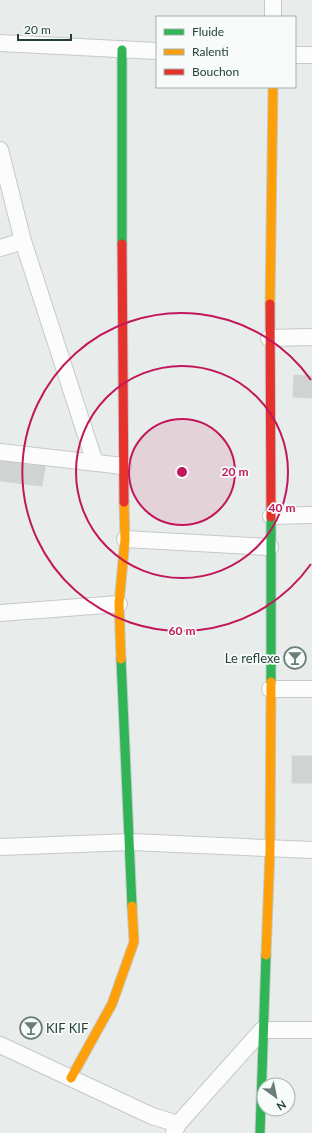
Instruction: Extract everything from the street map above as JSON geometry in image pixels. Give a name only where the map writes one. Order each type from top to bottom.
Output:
[{"type":"street","points":[[273,0],[273,16]]},
{"type":"street","points":[[0,43],[156,51]]},
{"type":"street","points":[[71,1078],[112,1004],[134,942],[131,842],[119,604],[125,539],[123,466],[122,50]]},
{"type":"street","points":[[296,55],[312,55]]},
{"type":"street","points":[[260,1133],[262,1030],[270,850],[271,516],[269,338],[273,88]]},
{"type":"street","points":[[0,150],[23,241],[95,463]]},
{"type":"street","points":[[0,248],[23,241]]},
{"type":"street","points":[[269,338],[312,337]]},
{"type":"street","points":[[0,452],[123,466]]},
{"type":"street","points":[[271,516],[312,515]]},
{"type":"street","points":[[125,539],[270,548]]},
{"type":"street","points":[[0,613],[119,604]]},
{"type":"street","points":[[270,689],[312,689]]},
{"type":"street","points":[[0,847],[131,842],[270,850],[312,850]]},
{"type":"street","points":[[0,1045],[152,1116],[176,1129],[262,1030],[312,1030]]},
{"type":"building","points":[[294,375],[312,376],[312,398],[293,397]]},
{"type":"building","points":[[0,456],[46,461],[42,486],[0,481]]},
{"type":"building","points":[[292,756],[312,756],[312,783],[292,783]]},
{"type":"traffic: fast","points":[[122,50],[122,244]]},
{"type":"traffic: fast","points":[[271,517],[271,682]]},
{"type":"traffic: fast","points":[[121,659],[132,906]]},
{"type":"traffic: fast","points":[[260,1133],[266,955]]},
{"type":"traffic: slow","points":[[270,304],[273,88]]},
{"type":"traffic: slow","points":[[121,659],[119,604],[125,539],[124,502]]},
{"type":"traffic: slow","points":[[266,955],[270,850],[271,682]]},
{"type":"traffic: slow","points":[[71,1078],[112,1004],[134,942],[132,906]]},
{"type":"traffic: jam","points":[[122,244],[124,502]]},
{"type":"traffic: jam","points":[[270,304],[271,517]]},
{"type":"place","name":"Le reflexe","points":[[295,658]]},
{"type":"place","name":"KIF KIF","points":[[31,1028]]}]
